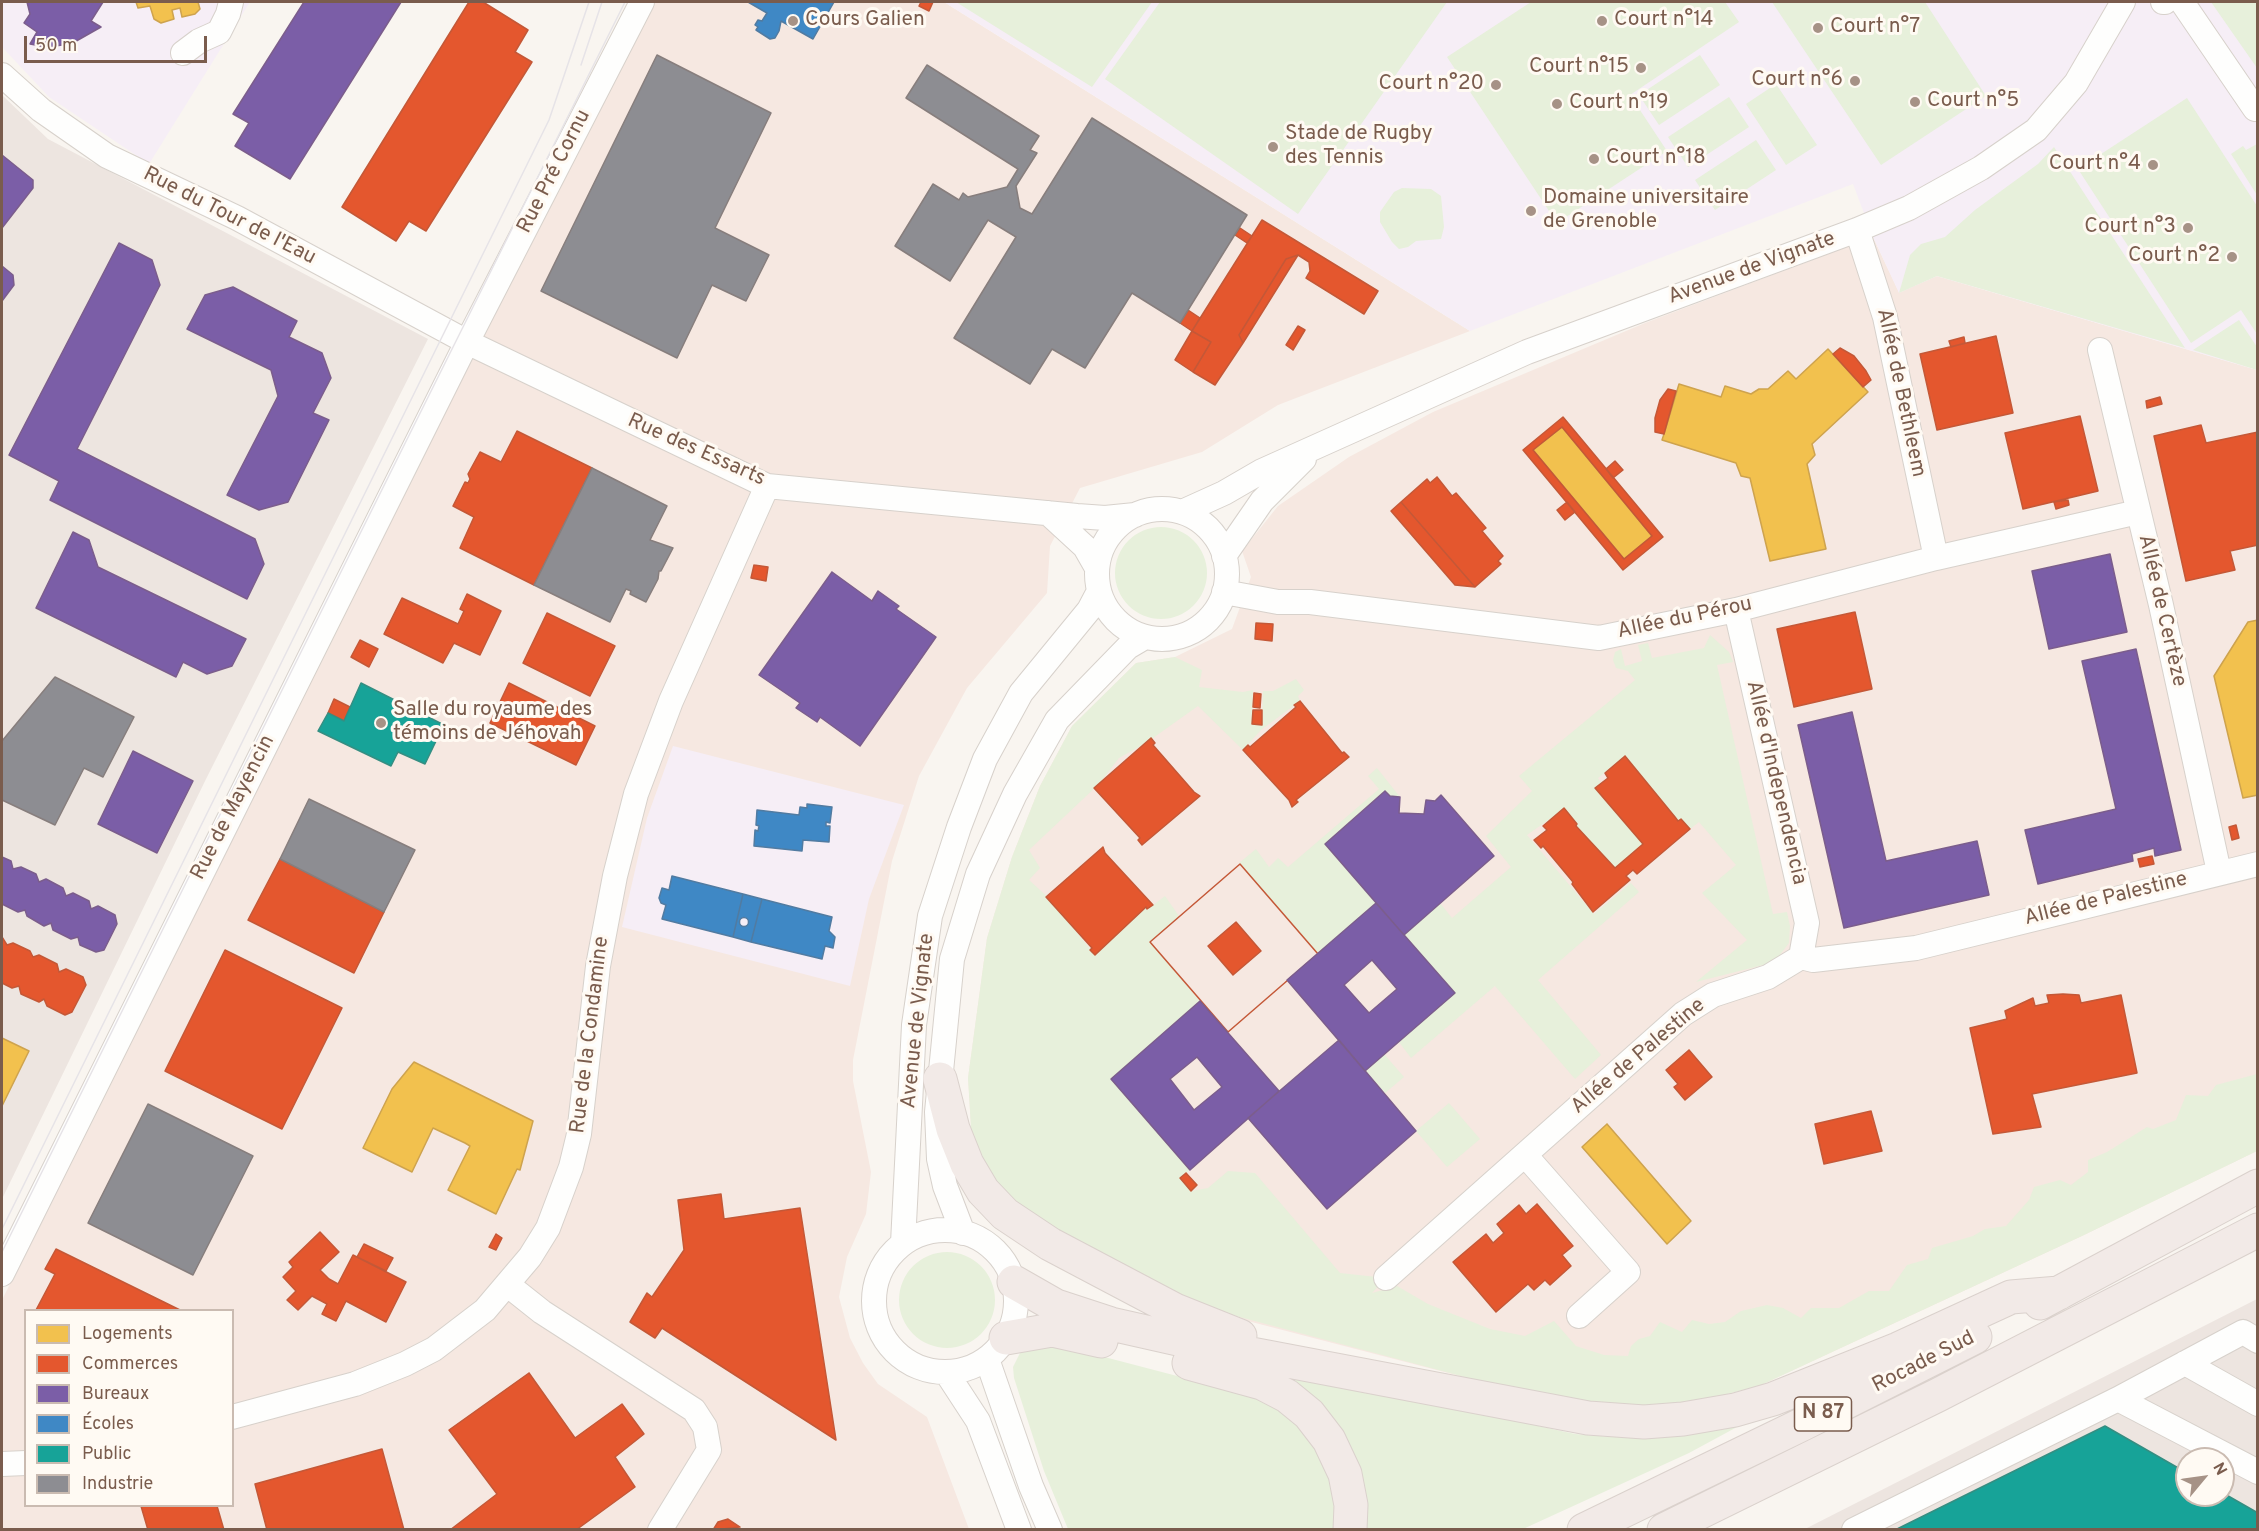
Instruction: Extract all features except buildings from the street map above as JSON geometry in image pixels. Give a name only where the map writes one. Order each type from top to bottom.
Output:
[{"type":"highway","points":[[940,1079],[953,1129],[975,1178],[994,1204],[1020,1226],[1175,1310],[1314,1365]]},
{"type":"highway","name":"Rocade Sud","points":[[1584,1530],[1805,1424],[2059,1293],[2258,1186]]},
{"type":"highway","name":"Rocade Sud","points":[[1664,1530],[1938,1395],[2258,1230]]},
{"type":"highway","points":[[1014,1282],[1056,1306],[1111,1324],[1588,1418],[1644,1422],[1683,1419],[1735,1410],[1773,1399],[1898,1349],[2011,1298],[2059,1293]]},
{"type":"highway","points":[[996,1349],[1040,1330],[1063,1332],[1240,1376],[1287,1396],[1319,1425],[1338,1456],[1349,1488],[1350,1530]]},
{"type":"highway","points":[[1709,1530],[1938,1395]]},
{"type":"street","points":[[183,53],[199,41],[219,32],[231,2]]},
{"type":"street","name":"Rue Pré Cornu","points":[[467,342],[642,2]]},
{"type":"street","name":"Avenue de Vignate","points":[[1182,512],[1314,448],[1527,352],[1857,230],[1909,208],[1981,168],[2036,130],[2076,83],[2123,2]]},
{"type":"street","points":[[2182,2],[2255,109]]},
{"type":"street","name":"Rue du Tour de l'Eau","points":[[2,75],[41,110],[107,156],[237,218],[467,342]]},
{"type":"street","name":"Allée de Bethleem","points":[[1857,230],[1885,317],[1936,558]]},
{"type":"street","name":"Rue des Essarts","points":[[467,342],[767,486],[1105,518],[1135,515]]},
{"type":"street","name":"Rue de Mayencin","points":[[2,1274],[467,342]]},
{"type":"street","name":"Allée de Certèze","points":[[2100,350],[2219,872]]},
{"type":"street","name":"Avenue de Vignate","points":[[1224,556],[1262,501],[1314,448]]},
{"type":"street","name":"Rue de la Condamine","points":[[234,1416],[355,1384],[405,1364],[459,1332],[508,1285],[548,1228],[571,1167],[579,1134],[600,954],[615,876],[636,794],[671,701],[767,486]]},
{"type":"street","points":[[1048,513],[1085,547],[1106,607],[1116,620],[1129,631],[1145,637],[1170,639],[1193,631],[1212,615],[1224,592],[1227,574],[1224,556],[1208,529],[1196,519],[1182,512],[1158,509],[1135,515],[1120,524],[1108,536],[1101,552],[1098,580]]},
{"type":"street","name":"Allée du Pérou","points":[[1224,592],[1278,602],[1333,604],[1599,638],[1736,610],[1936,558],[2138,512]]},
{"type":"street","name":"Avenue de Vignate","points":[[903,1244],[915,1025],[930,916],[959,827],[990,750],[1021,693],[1089,610],[1098,580]]},
{"type":"street","name":"Allée d'Independencia","points":[[1736,610],[1807,923],[1801,957]]},
{"type":"street","name":"Avenue de Vignate","points":[[963,1233],[945,1186],[939,1159],[937,1112],[952,959],[978,874],[1005,814],[1057,720],[1128,646],[1145,637]]},
{"type":"street","name":"Allée de Palestine","points":[[1386,1278],[1683,1014],[1713,995],[1768,977],[1801,957],[1813,960],[1916,948],[2258,864]]},
{"type":"street","points":[[1525,1155],[1628,1272],[1579,1316]]},
{"type":"street","points":[[932,1232],[963,1233],[983,1242],[1000,1256],[1014,1282],[1016,1311],[996,1349],[968,1369],[946,1372],[924,1369],[904,1359],[888,1343],[878,1323],[874,1301],[877,1279],[888,1259],[903,1244],[932,1232]]},
{"type":"street","points":[[508,1285],[542,1312],[694,1410],[705,1427],[709,1450],[660,1530]]},
{"type":"street","points":[[1854,1530],[2118,1399],[2243,1332],[2258,1341]]},
{"type":"street","points":[[996,1349],[1031,1486],[1050,1530]]},
{"type":"street","points":[[2185,1363],[2258,1404]]},
{"type":"street","points":[[946,1372],[978,1420],[1018,1530]]},
{"type":"street","points":[[2118,1399],[2258,1472]]},
{"type":"street","points":[[2,1464],[24,1463]]},
{"type":"shaded area","points":[[2,2],[250,2],[149,164],[49,97],[2,47]]},
{"type":"shaded area","points":[[655,2],[944,2],[1470,331],[1278,405],[1202,452],[1080,488],[1050,546],[1047,593],[967,688],[919,776],[892,861],[853,1060],[853,1081],[871,1172],[866,1214],[847,1257],[839,1297],[850,1338],[863,1363],[878,1384],[927,1417],[969,1529],[2,1529],[2,1300],[466,369]]},
{"type":"shaded area","name":"Domaine universitaire de Grenoble","points":[[944,2],[2257,2],[2257,370],[1937,276],[1899,293],[1873,237],[1853,184],[1470,331]]},
{"type":"shaded area","points":[[2,95],[48,139],[428,339],[206,779],[2,1199]]},
{"type":"shaded area","points":[[1873,237],[1899,292],[1937,276],[2257,370],[2257,1151],[2082,1236],[1759,1386],[1506,1388],[1244,1320],[972,1144],[968,1078],[987,938],[1012,857],[1040,786],[1072,726],[1136,663],[1175,657],[1232,629],[1251,577],[1242,551],[1278,506],[1349,457],[1433,412],[1645,323]]},
{"type":"shaded area","points":[[673,746],[904,805],[869,899],[850,986],[622,927],[647,818]]},
{"type":"shaded area","points":[[2257,1299],[2257,1529],[1805,1529]]},
{"type":"green space","points":[[956,2],[1152,2],[1092,87]]},
{"type":"green space","name":"Stade de Rugby des Tennis","points":[[1160,2],[1447,2],[1298,214],[1105,79]]},
{"type":"green space","points":[[1531,2],[1725,2],[1739,22],[1630,95],[1667,151],[1557,223],[1447,57]]},
{"type":"green space","points":[[1772,2],[1925,2],[1986,96],[1881,165]]},
{"type":"green space","points":[[2211,2],[2257,2],[2257,68]]},
{"type":"green space","points":[[1700,55],[1720,85],[1659,125],[1639,95]]},
{"type":"green space","points":[[1776,84],[1817,145],[1786,165],[1746,104]]},
{"type":"green space","points":[[1729,97],[1749,127],[1688,167],[1668,137]]},
{"type":"green space","points":[[2187,98],[2257,206],[2257,334],[2241,310],[2191,343],[2078,169]]},
{"type":"green space","points":[[1756,140],[1776,170],[1715,210],[1695,180]]},
{"type":"green space","points":[[2257,144],[2257,195],[2231,154],[2243,146],[2246,150]]},
{"type":"green space","points":[[2054,147],[2185,348],[1937,276],[1899,293],[1910,255],[1921,244],[1945,237],[1975,210],[2038,164]]},
{"type":"green space","points":[[1402,188],[1431,189],[1441,196],[1444,227],[1441,239],[1416,241],[1408,247],[1399,249],[1392,242],[1380,222],[1380,212],[1394,192]]},
{"type":"green space","points":[[2239,320],[2257,347],[2257,370],[2193,350]]},
{"type":"green space","points":[[1161,527],[1179,531],[1193,541],[1203,555],[1207,573],[1203,591],[1193,605],[1179,615],[1161,619],[1143,615],[1129,605],[1119,591],[1115,573],[1119,555],[1129,541],[1143,531]]},
{"type":"green space","points":[[1710,635],[1729,652],[1733,662],[1717,665],[1773,914],[1787,912],[1790,926],[1789,943],[1779,956],[1767,964],[1696,982],[1747,940],[1702,893],[1736,865],[1699,822],[1690,829],[1681,819],[1678,821],[1625,756],[1598,778],[1601,783],[1596,788],[1643,844],[1615,868],[1576,826],[1577,824],[1564,809],[1527,835],[1594,914],[1631,883],[1639,892],[1538,980],[1601,1055],[1575,1079],[1495,986],[1411,1058],[1399,1042],[1455,993],[1404,935],[1440,903],[1452,918],[1511,867],[1486,836],[1532,791],[1519,776],[1635,680],[1628,671],[1616,668],[1613,660],[1615,652],[1621,649],[1625,666],[1642,661],[1638,645],[1648,643],[1652,658],[1704,648]]},
{"type":"green space","points":[[1175,657],[1202,670],[1199,687],[1243,692],[1253,690],[1252,724],[1262,724],[1263,691],[1273,691],[1296,679],[1304,690],[1298,696],[1300,701],[1261,730],[1243,750],[1198,706],[1146,743],[1119,758],[1099,784],[1029,850],[1040,868],[1029,880],[1051,900],[1095,955],[1146,907],[1148,909],[1165,896],[1179,916],[1150,942],[1200,1001],[1111,1079],[1190,1170],[1180,1178],[1191,1191],[1208,1188],[1228,1171],[1255,1173],[1340,1273],[1386,1278],[1372,1293],[1397,1286],[1428,1304],[1490,1329],[1525,1336],[1554,1321],[1576,1346],[1604,1355],[1628,1356],[1631,1346],[1639,1339],[1650,1336],[1660,1322],[1682,1332],[1692,1320],[1709,1324],[1725,1322],[1741,1311],[1767,1305],[1783,1308],[1801,1318],[1811,1308],[1839,1308],[1869,1291],[1889,1291],[1907,1265],[1928,1259],[1932,1248],[1973,1236],[1985,1229],[2006,1226],[2029,1200],[2034,1187],[2060,1180],[2071,1185],[2088,1172],[2088,1160],[2107,1152],[2147,1127],[2153,1129],[2176,1120],[2186,1095],[2208,1096],[2216,1085],[2257,1074],[2257,1151],[2082,1236],[1759,1386],[1708,1399],[1644,1409],[1612,1409],[1506,1388],[1206,1308],[1127,1270],[1010,1201],[972,1144],[968,1078],[987,938],[1012,857],[1040,786],[1072,726],[1136,663]]},
{"type":"green space","points":[[1377,768],[1400,797],[1390,796],[1385,791],[1326,844],[1376,903],[1318,954],[1239,863],[1256,849],[1269,867],[1278,858],[1288,867],[1379,789],[1368,776]]},
{"type":"green space","points":[[1384,1054],[1404,1077],[1385,1093],[1365,1071]]},
{"type":"green space","points":[[1449,1103],[1480,1139],[1447,1167],[1416,1131]]},
{"type":"green space","points":[[947,1252],[965,1256],[981,1266],[991,1282],[995,1300],[991,1318],[981,1334],[965,1344],[947,1348],[929,1344],[913,1334],[903,1318],[899,1300],[903,1282],[913,1266],[929,1256]]},
{"type":"green space","points":[[1042,1344],[1070,1348],[1246,1394],[1277,1405],[1320,1451],[1337,1500],[1334,1529],[1068,1529],[1044,1471],[1014,1378],[1013,1367],[1021,1351]]},
{"type":"green space","points":[[1239,1360],[1575,1434],[1613,1437],[1659,1435],[1750,1420],[1689,1453],[1523,1529],[1364,1529],[1360,1480]]},
{"type":"tram line","points":[[2,1229],[549,120],[589,2]]},
{"type":"tram line","points":[[581,65],[602,2]]},
{"type":"tram line","points":[[2,1252],[625,2]]},
{"type":"place","name":"Cours Galien","points":[[793,21]]},
{"type":"place","name":"Court n°14","points":[[1602,21]]},
{"type":"place","name":"Court n°7","points":[[1818,28]]},
{"type":"place","name":"Court n°15","points":[[1641,68]]},
{"type":"place","name":"Court n°6","points":[[1855,81]]},
{"type":"place","name":"Court n°20","points":[[1496,85]]},
{"type":"place","name":"Court n°5","points":[[1915,102]]},
{"type":"place","name":"Court n°19","points":[[1557,104]]},
{"type":"place","name":"Stade de Rugby des Tennis","points":[[1273,147]]},
{"type":"place","name":"Court n°18","points":[[1594,159]]},
{"type":"place","name":"Court n°4","points":[[2153,165]]},
{"type":"place","name":"Domaine universitaire de Grenoble","points":[[1531,211]]},
{"type":"place","name":"Court n°3","points":[[2188,228]]},
{"type":"place","name":"Court n°2","points":[[2232,257]]},
{"type":"place","name":"Salle du royaume des témoins de Jéhovah","points":[[381,723]]}]
